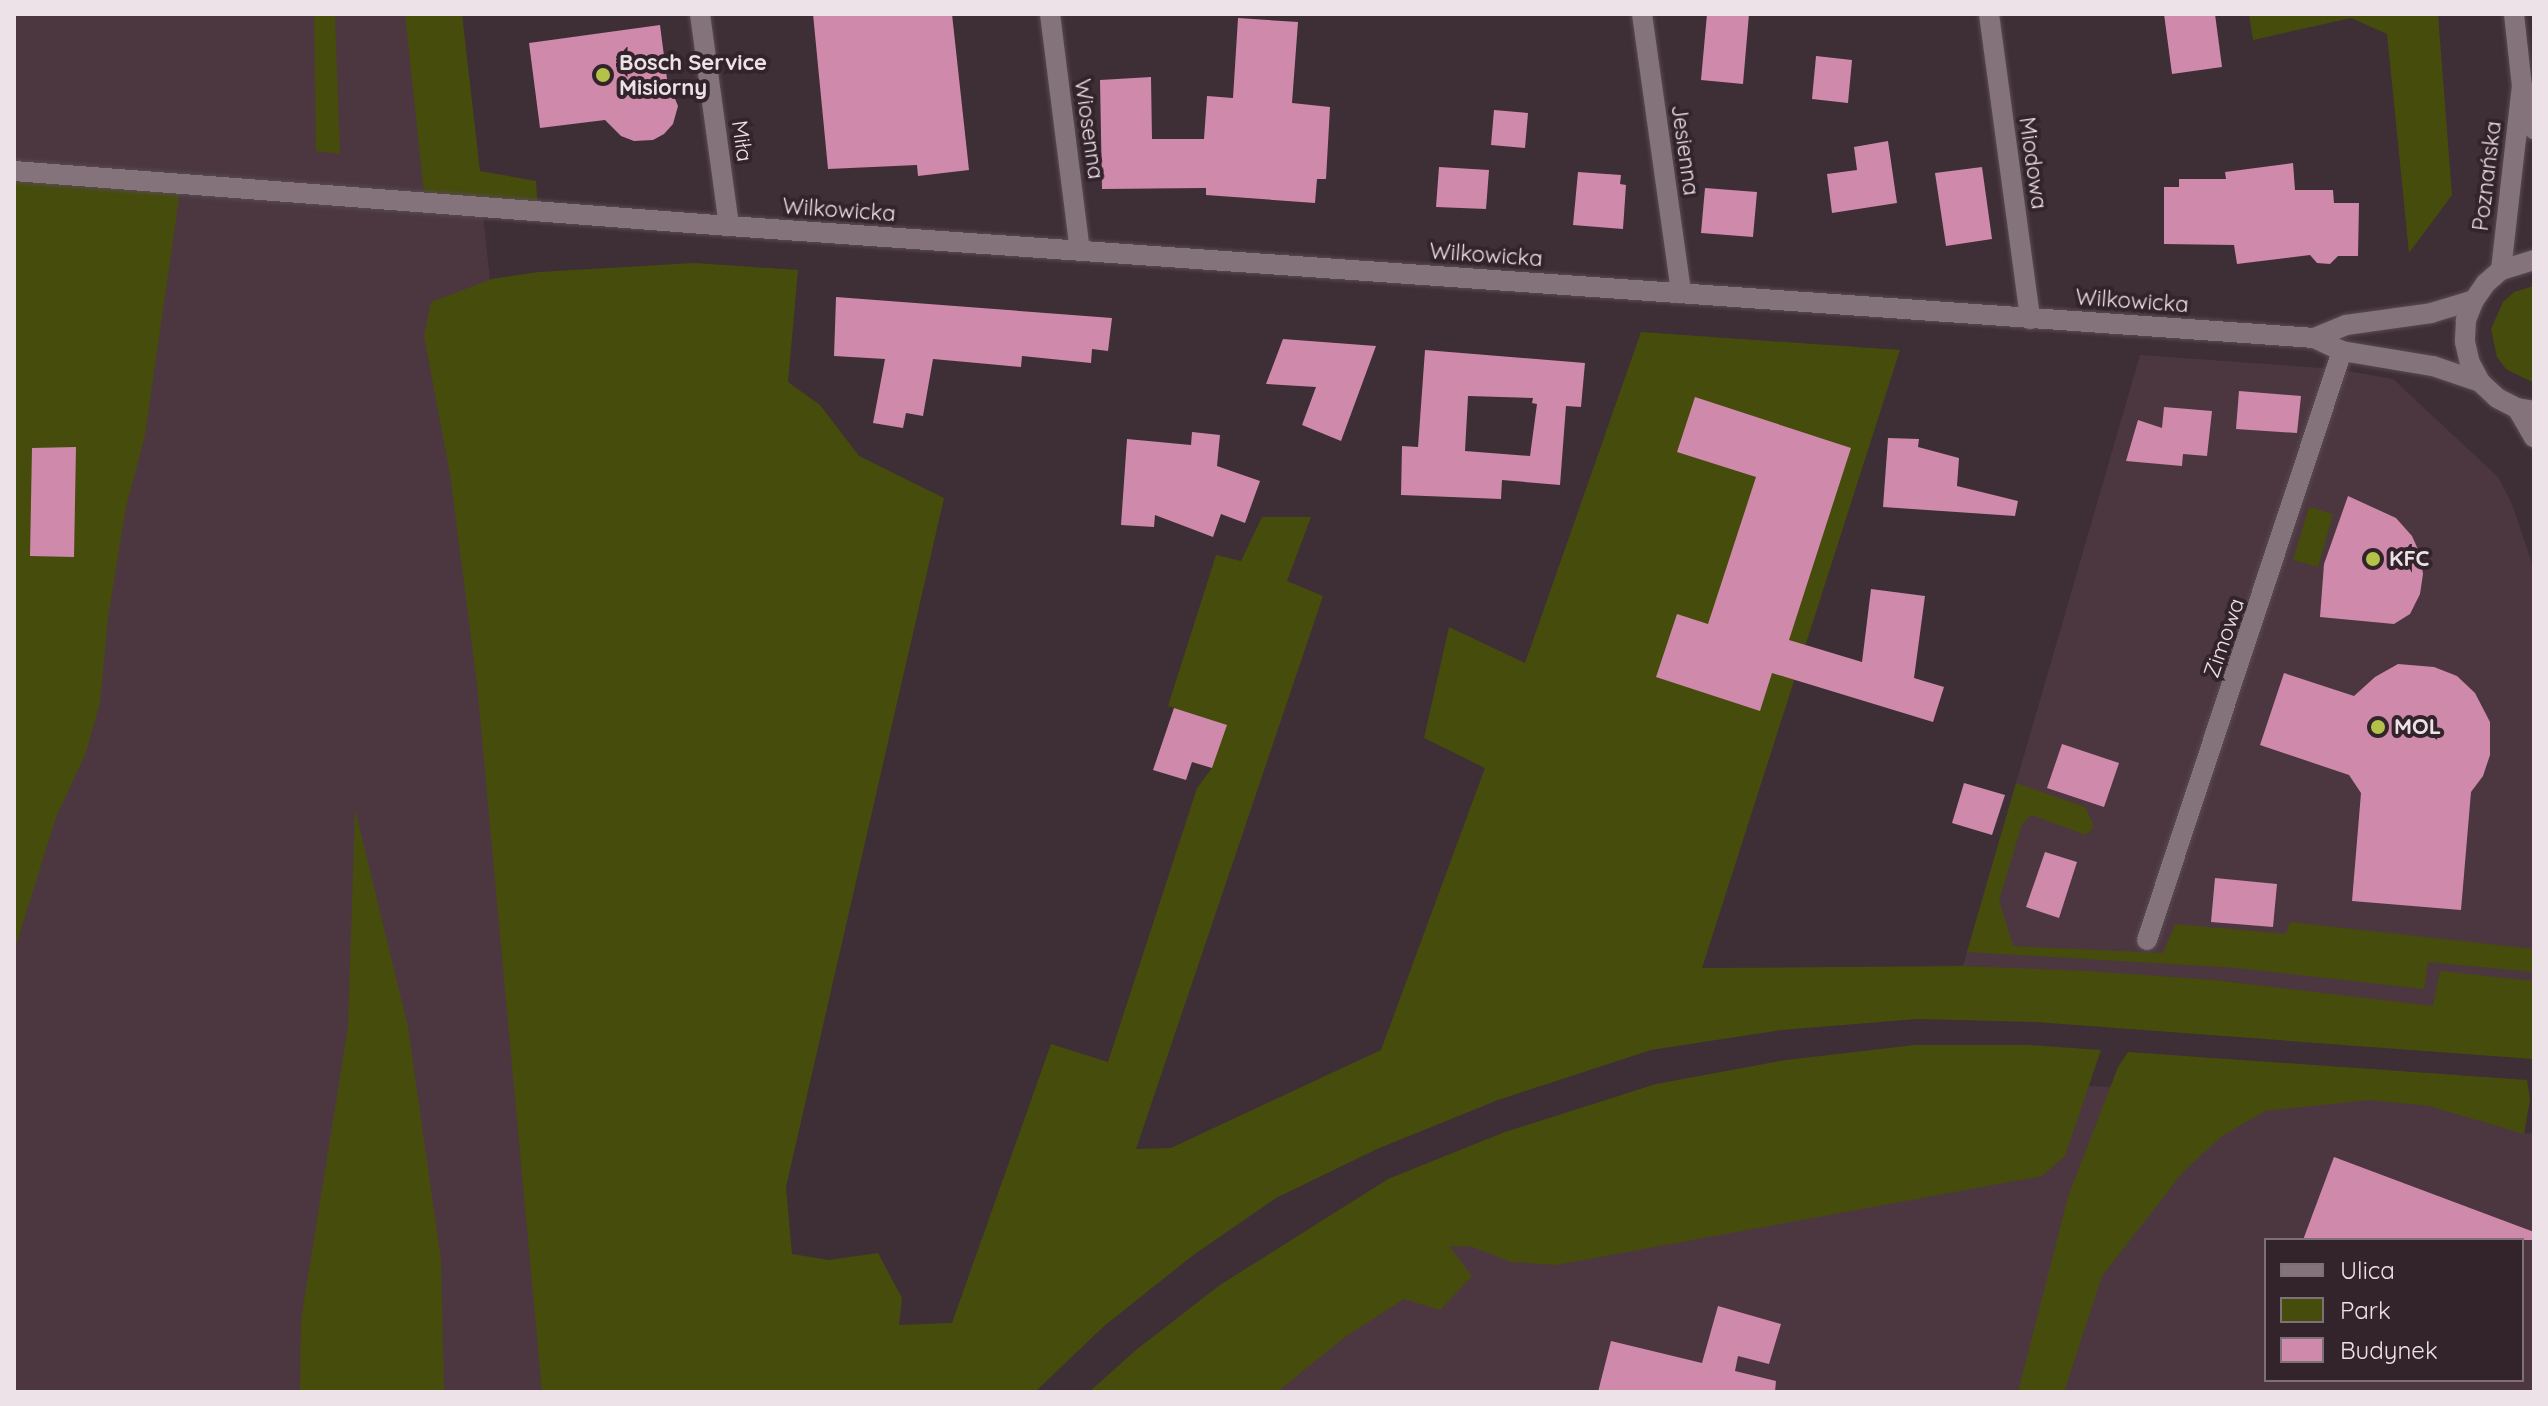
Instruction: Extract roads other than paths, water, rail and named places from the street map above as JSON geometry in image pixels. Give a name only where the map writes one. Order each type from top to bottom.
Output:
[{"type":"main road","name":"Miła","points":[[700,14],[729,226]]},
{"type":"main road","name":"Wiosenna","points":[[1050,14],[1080,251]]},
{"type":"main road","name":"Jesienna","points":[[1642,14],[1681,293]]},
{"type":"main road","name":"Miodowa","points":[[1989,14],[2030,319]]},
{"type":"main road","name":"Poznańska","points":[[2514,14],[2522,87],[2534,129]]},
{"type":"main road","name":"Poznańska","points":[[2501,270],[2522,87]]},
{"type":"main road","name":"Wilkowicka","points":[[14,171],[729,226],[2314,338],[2342,351],[2433,366],[2480,382],[2497,398],[2525,410]]},
{"type":"main road","points":[[2480,382],[2470,363],[2465,342],[2466,320],[2474,300],[2501,270],[2534,260]]},
{"type":"main road","name":"Wilkowicka","points":[[2314,338],[2346,325],[2431,313],[2474,300]]},
{"type":"main road","name":"Zimowa","points":[[2147,940],[2342,351]]},
{"type":"main road","points":[[2525,410],[2534,438]]},
{"type":"place","name":"Bosch Service Misiorny","points":[[603,75]]},
{"type":"place","name":"KFC","points":[[2373,559]]},
{"type":"place","name":"MOL","points":[[2378,727]]}]
